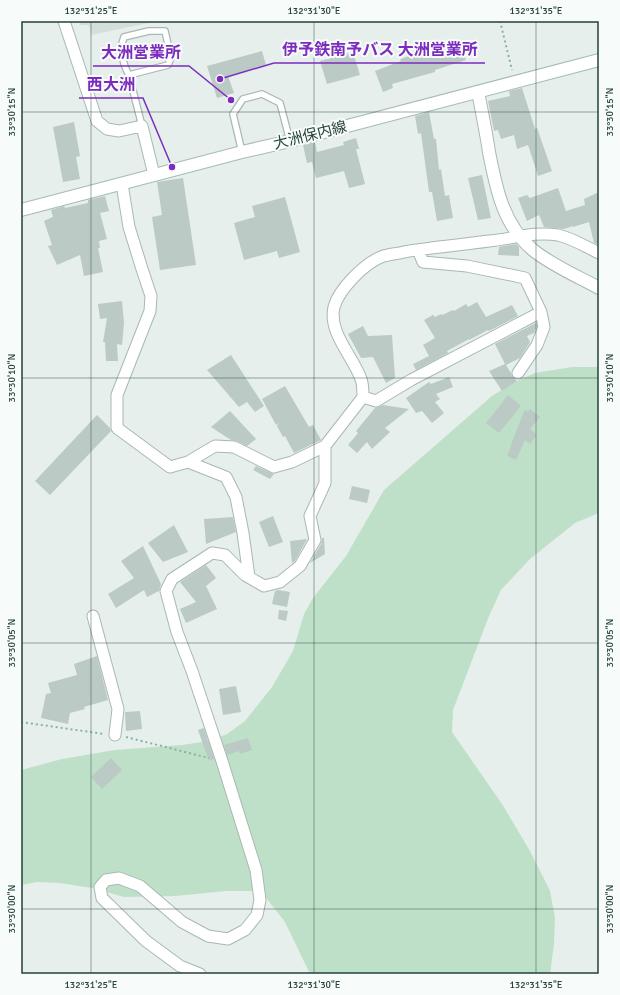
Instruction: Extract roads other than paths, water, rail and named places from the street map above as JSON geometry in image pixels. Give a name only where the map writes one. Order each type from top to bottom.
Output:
[{"type":"main road","name":"大洲保内線","points":[[21,210],[599,60]]},
{"type":"main road","points":[[478,92],[495,181],[501,204],[508,219],[520,236],[533,250],[553,264],[599,288]]},
{"type":"street","points":[[64,21],[97,121],[107,129],[119,131],[142,126],[154,176]]},
{"type":"street","points":[[122,184],[129,226],[151,296],[150,311],[117,394],[117,428],[170,467],[188,462],[215,446],[234,447],[274,467],[292,462],[325,446],[363,397],[362,380],[352,358],[337,334],[333,323],[334,306],[340,294],[359,271],[368,263],[382,256],[491,241],[533,233],[558,235],[574,240],[599,253]]},
{"type":"street","points":[[418,250],[423,262],[467,266],[525,278],[541,312],[544,327],[537,345],[518,373]]},
{"type":"street","points":[[363,397],[376,401],[411,380],[541,312]]},
{"type":"street","points":[[200,974],[180,966],[146,941],[102,898],[100,887],[106,880],[118,878],[140,886],[182,922],[208,936],[228,939],[245,930],[257,915],[260,900],[256,870],[192,670],[177,632],[166,591],[172,579],[212,553],[224,555],[250,578],[264,586],[280,582],[300,566],[315,540],[310,516],[325,483],[325,446]]},
{"type":"street","points":[[188,462],[226,477],[236,497],[250,578]]},
{"type":"street","points":[[93,616],[118,709],[116,735]]},
{"type":"lane","points":[[129,75],[168,65],[171,58],[165,31],[149,31],[124,37],[121,45],[126,70],[129,75],[142,126]]},
{"type":"lane","points":[[242,152],[233,114],[243,99],[262,94],[280,103],[290,140]]},
{"type":"place","name":"伊予鉄南予バス 大洲営業所","points":[[220,79]]},
{"type":"place","name":"大洲営業所","points":[[231,100]]},
{"type":"place","name":"西大洲","points":[[172,167]]}]
